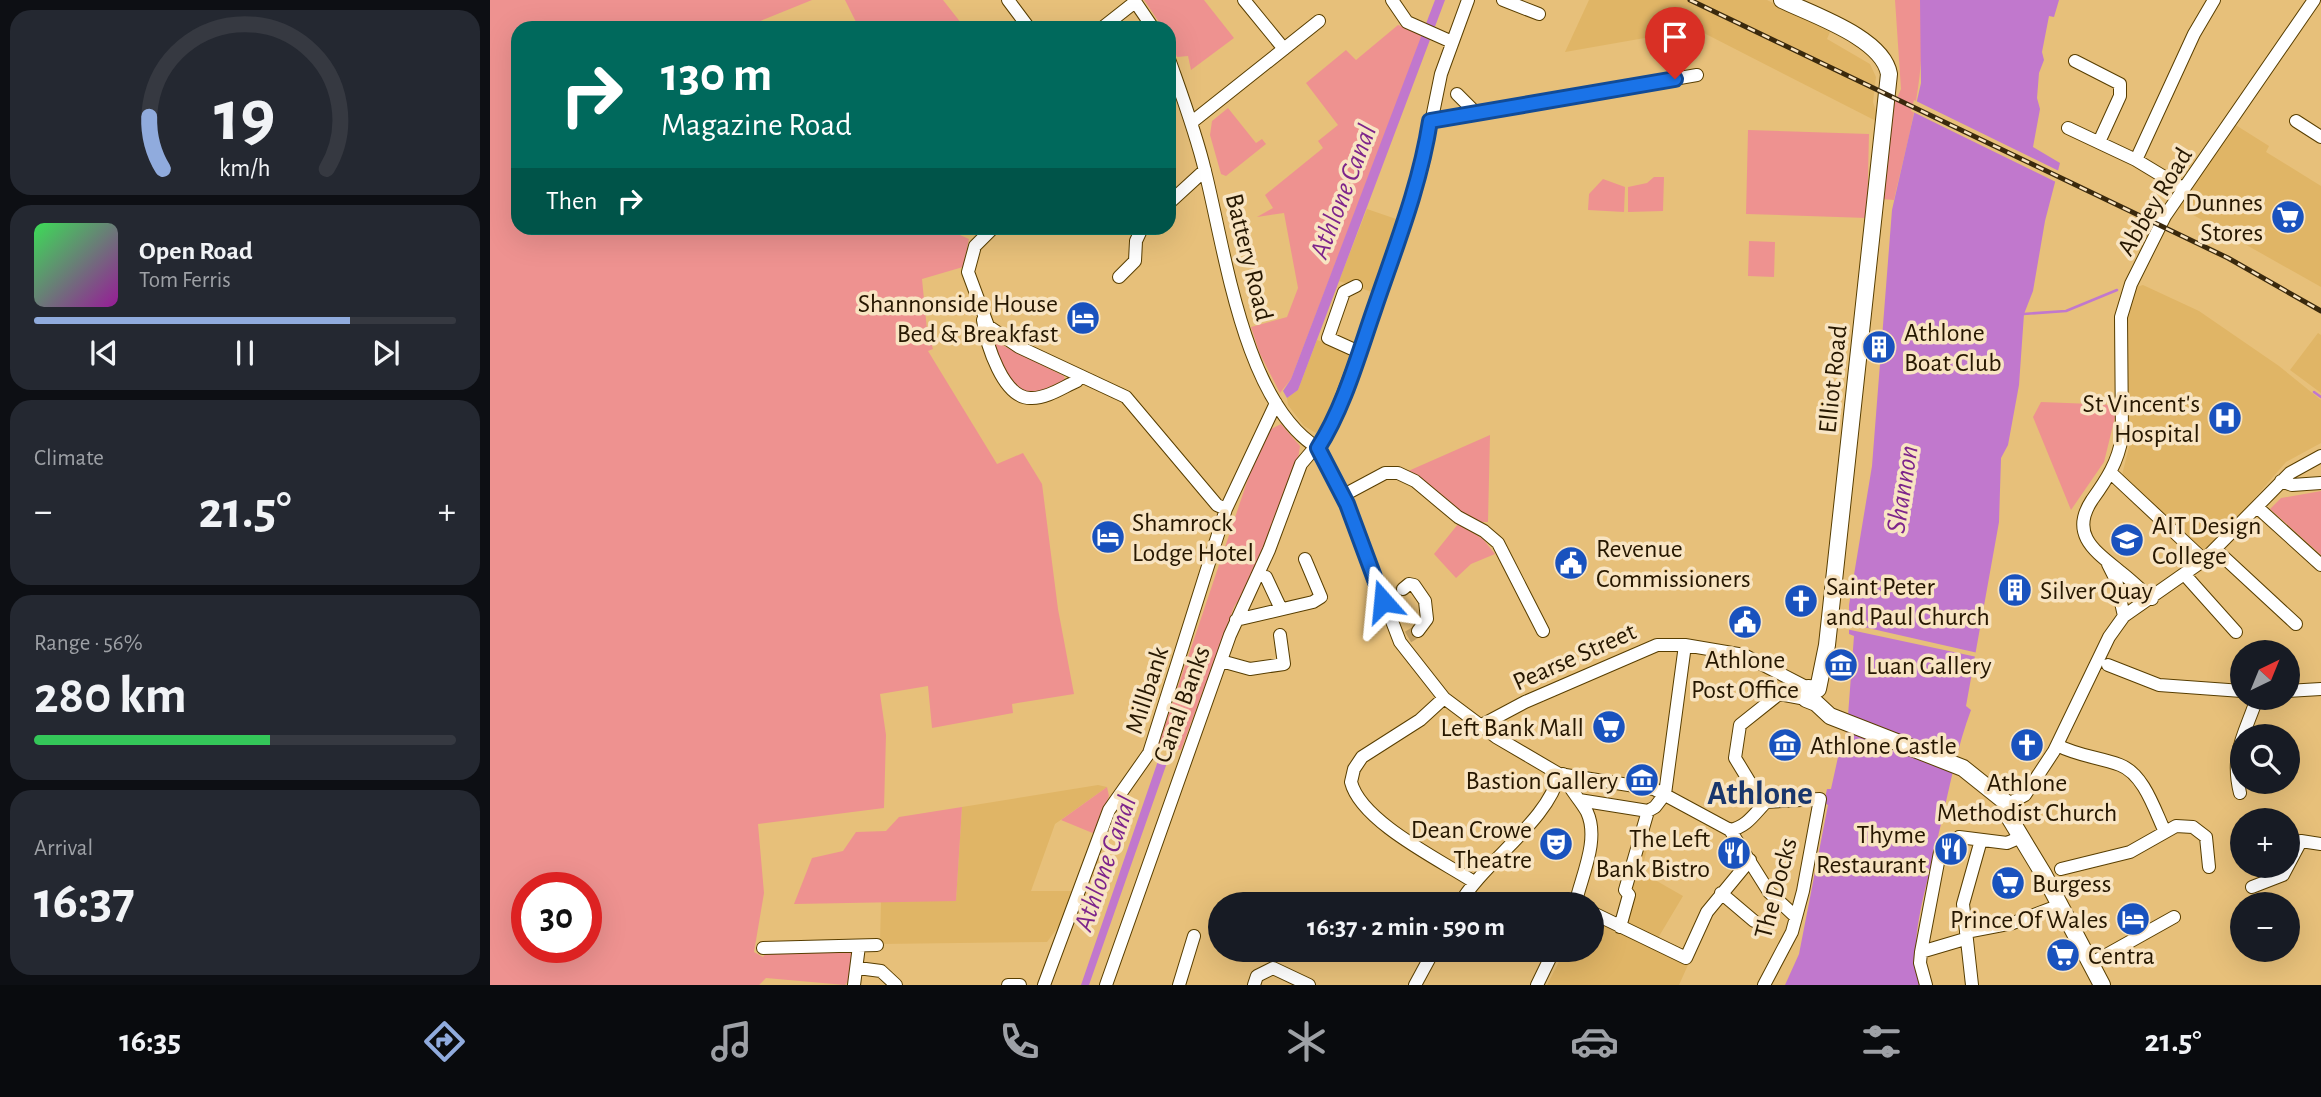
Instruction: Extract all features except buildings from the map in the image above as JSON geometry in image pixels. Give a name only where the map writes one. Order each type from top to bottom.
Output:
[{"type":"main road","name":"Elliot Road","points":[[1783,0],[1870,44],[1884,58],[1889,74],[1827,645],[1812,695]]},
{"type":"main road","points":[[1812,695],[1830,716],[1963,768],[2008,804],[2009,817],[2046,874],[2102,985]]},
{"type":"street","points":[[1008,0],[1024,21]]},
{"type":"street","points":[[1244,0],[1284,49]]},
{"type":"street","points":[[1392,0],[1407,22],[1452,42]]},
{"type":"street","name":"Canal Banks","points":[[1106,985],[1236,620],[1279,527],[1301,464],[1318,448],[1329,431],[1359,352],[1422,167],[1430,121],[1452,42],[1468,0]]},
{"type":"street","points":[[1503,0],[1539,13]]},
{"type":"street","points":[[2136,160],[2194,34],[2214,0]]},
{"type":"street","name":"Abbey Road","points":[[2152,599],[2107,562],[2086,537],[2082,520],[2111,473],[2122,437],[2121,317],[2131,284],[2155,232],[2314,0]]},
{"type":"street","points":[[1110,21],[1134,1],[1148,21]]},
{"type":"street","points":[[1192,122],[1319,21]]},
{"type":"street","points":[[2075,61],[2120,84],[2120,96],[2099,142]]},
{"type":"street","points":[[1430,121],[1697,75]]},
{"type":"street","name":"Battery Road","points":[[1176,78],[1192,122],[1247,340],[1264,383],[1305,440],[1318,448],[1342,496],[1386,600],[1408,636],[1411,660],[1444,698],[1480,726],[1561,774]]},
{"type":"street","points":[[1457,94],[1476,113]]},
{"type":"street","points":[[2296,121],[2321,137]]},
{"type":"street","points":[[2068,128],[2136,160],[2184,189]]},
{"type":"street","points":[[1176,197],[1205,170]]},
{"type":"street","points":[[986,235],[975,246],[968,272],[983,320],[990,355],[1014,392],[1028,399],[1043,397],[1080,376]]},
{"type":"street","points":[[1119,277],[1135,261],[1139,235]]},
{"type":"street","points":[[1356,286],[1344,292],[1328,338],[1359,352]]},
{"type":"street","points":[[983,320],[1004,340],[1126,397],[1217,505],[1226,509]]},
{"type":"street","name":"Millbank","points":[[1044,985],[1109,810],[1149,753],[1226,509],[1280,408]]},
{"type":"street","points":[[2008,804],[2025,795],[2057,745],[2109,637],[2124,616],[2152,599],[2204,560],[2281,481],[2302,465],[2321,456]]},
{"type":"street","points":[[1342,496],[1385,473],[1398,473],[1415,481],[1458,517],[1498,543],[1543,631]]},
{"type":"street","points":[[2111,473],[2204,560]]},
{"type":"street","points":[[2281,481],[2292,485],[2321,483]]},
{"type":"street","points":[[2257,507],[2321,565]]},
{"type":"street","points":[[2216,550],[2296,624]]},
{"type":"street","points":[[1236,620],[1321,597],[1305,559]]},
{"type":"street","name":"Abbey Road","points":[[2107,562],[2116,580],[2124,616]]},
{"type":"street","points":[[2185,575],[2236,632]]},
{"type":"street","points":[[1266,577],[1281,609]]},
{"type":"street","points":[[1403,589],[1409,584],[1414,585],[1425,601],[1427,619],[1408,636]]},
{"type":"street","points":[[1221,661],[1250,669],[1284,664],[1280,635]]},
{"type":"street","points":[[1579,800],[1648,811],[1655,807],[1665,794],[1685,645]]},
{"type":"street","name":"Pearse Street","points":[[1480,726],[1493,717],[1648,647],[1685,645],[1744,654],[1812,695]]},
{"type":"street","points":[[2108,665],[2146,681],[2181,687],[2230,690]]},
{"type":"street","points":[[2300,690],[2321,689]]},
{"type":"street","points":[[1730,830],[1738,829],[1756,815],[1763,804],[1735,758],[1740,726],[1779,694],[1812,695]]},
{"type":"street","points":[[1444,698],[1420,720],[1362,757],[1354,769],[1352,787],[1395,832],[1474,882]]},
{"type":"street","points":[[2057,745],[2075,755],[2126,768],[2143,787],[2165,832]]},
{"type":"street","points":[[1561,774],[1643,787],[1665,794],[1730,830],[1769,892],[1796,917]]},
{"type":"street","points":[[1561,774],[1589,817],[1591,836],[1578,892]]},
{"type":"street","points":[[1467,892],[1545,802],[1561,774]]},
{"type":"street","name":"The Docks","points":[[1763,804],[1798,798],[1820,799],[1796,917],[1783,951],[1764,985]]},
{"type":"street","points":[[1620,927],[1629,895],[1625,890],[1648,811]]},
{"type":"street","points":[[2061,869],[2130,852],[2165,832],[2182,826],[2201,831],[2208,842],[2209,867]]},
{"type":"street","points":[[1959,837],[2007,843],[2021,837]]},
{"type":"street","points":[[1972,985],[1963,901],[1981,840]]},
{"type":"street","points":[[2252,887],[2283,875],[2301,841],[2321,844]]},
{"type":"street","points":[[1926,985],[1920,963],[1921,952],[1940,852]]},
{"type":"street","points":[[1604,919],[1686,958],[1707,912],[1750,860]]},
{"type":"street","points":[[1721,893],[1754,921]]},
{"type":"street","points":[[1921,952],[2060,905]]},
{"type":"street","points":[[2090,964],[2174,918]]},
{"type":"street","points":[[1179,985],[1194,936]]},
{"type":"street","points":[[854,985],[859,946]]},
{"type":"street","points":[[763,948],[877,946]]},
{"type":"street","points":[[1416,985],[1428,962]]},
{"type":"street","points":[[1537,985],[1548,962]]},
{"type":"street","points":[[858,968],[881,971],[896,985]]},
{"type":"street","points":[[1254,985],[1257,976],[1273,968],[1309,985]]},
{"type":"street","points":[[1008,985],[1020,985]]},
{"type":"shaded area","points":[[490,0],[812,0],[760,21],[511,21],[511,235],[960,235],[969,239],[963,267],[922,279],[927,330],[933,349],[928,351],[997,464],[1023,453],[1042,484],[1058,609],[1074,694],[1012,704],[1013,713],[932,728],[928,686],[880,694],[886,735],[884,808],[758,824],[764,893],[754,952],[763,957],[766,953],[848,950],[852,955],[850,979],[845,985],[766,978],[759,985],[490,985]]},
{"type":"shaded area","points":[[845,0],[943,0],[960,21],[856,21]]},
{"type":"shaded area","points":[[1144,0],[1204,0],[1234,38],[1191,70],[1188,56],[1177,57],[1176,54],[1176,21],[1158,21]]},
{"type":"shaded area","points":[[1589,0],[1767,0],[1830,32],[1827,39],[1870,64],[1876,77],[1873,102],[1880,123],[1696,29],[1565,52]]},
{"type":"shaded area","points":[[1895,0],[1920,0],[1922,52],[1916,101],[1894,200],[1882,199],[1893,107],[1901,89]]},
{"type":"shaded area","points":[[1398,25],[1423,34],[1291,379],[1280,393],[1259,352],[1251,327],[1287,317],[1298,288],[1284,213],[1257,217],[1273,208],[1265,195],[1323,148],[1318,141],[1338,125],[1306,83],[1346,50],[1356,60]]},
{"type":"shaded area","points":[[1228,108],[1256,143],[1262,139],[1266,144],[1226,176],[1221,174],[1210,135],[1212,121]]},
{"type":"shaded area","points":[[2234,124],[2269,146],[2266,152],[2321,186],[2321,287],[2179,207]]},
{"type":"shaded area","points":[[1748,130],[1869,134],[1867,218],[1746,214]]},
{"type":"shaded area","points":[[1654,177],[1664,177],[1663,211],[1628,212],[1628,187],[1647,183]]},
{"type":"shaded area","points":[[1603,179],[1625,187],[1624,212],[1588,210],[1589,194]]},
{"type":"shaded area","points":[[1367,209],[1402,221],[1375,293],[1339,281]]},
{"type":"shaded area","points":[[1749,241],[1775,242],[1774,277],[1748,276]]},
{"type":"shaded area","name":"St Vincent's Hospital","points":[[2143,285],[2199,311],[2279,366],[2321,400],[2321,443],[2286,462],[2234,522],[2203,551],[2122,475],[2130,443],[2126,320],[2136,287]]},
{"type":"shaded area","points":[[2318,333],[2321,335],[2321,393],[2290,370]]},
{"type":"shaded area","points":[[1317,340],[1353,352],[1323,427],[1316,433],[1304,426],[1288,405],[1287,398],[1298,390]]},
{"type":"shaded area","points":[[998,343],[1064,376],[1065,380],[1031,395],[1013,383],[991,346]]},
{"type":"shaded area","points":[[2041,402],[2118,405],[2104,462],[2071,510],[2033,417]]},
{"type":"shaded area","points":[[1281,424],[1300,446],[1297,466],[1249,584],[1234,607],[1181,750],[1158,746],[1254,461],[1269,430]]},
{"type":"shaded area","points":[[1490,435],[1488,522],[1471,522],[1406,472]]},
{"type":"shaded area","points":[[2321,491],[2321,555],[2270,509],[2281,498]]},
{"type":"shaded area","points":[[1458,524],[1483,539],[1495,554],[1471,564],[1456,578],[1434,554]]},
{"type":"shaded area","points":[[1098,785],[1107,787],[1055,824],[1031,891],[1073,891],[1059,926],[1047,942],[880,944],[881,902],[956,900],[962,807]]},
{"type":"shaded area","points":[[1107,787],[1109,796],[1095,834],[1061,820]]},
{"type":"shaded area","points":[[962,807],[956,901],[794,904],[812,858],[843,851],[856,832],[886,831],[899,817]]},
{"type":"shaded area","points":[[1641,843],[1648,846],[1641,872],[1683,896],[1658,938],[1625,921],[1627,890]]},
{"type":"shaded area","points":[[1604,923],[1688,965],[1679,985],[1547,985],[1559,962],[1604,962]]},
{"type":"water","points":[[1435,0],[1445,0],[1298,390],[1287,398],[1283,391],[1291,379]]},
{"type":"water","name":"Shannon","points":[[1920,0],[2059,0],[2054,17],[2049,16],[2042,52],[2044,60],[2039,73],[2037,98],[2040,109],[2033,147],[2060,163],[2045,221],[2033,291],[2024,314],[2019,385],[2008,445],[2001,458],[1999,522],[1966,706],[1971,710],[1956,758],[1920,913],[1916,949],[1919,985],[1785,985],[1799,954],[1828,805],[1824,803],[1827,789],[1831,789],[1840,748],[1846,742],[1854,636],[1849,634],[1849,605],[1872,466],[1892,210],[1921,83]]},
{"type":"water","points":[[1160,755],[1169,757],[1089,985],[1081,985]]},
{"type":"pier","points":[[1914,100],[2061,172],[2058,183],[1911,111]]},
{"type":"pier","points":[[1846,623],[1978,653],[1977,657],[1846,629]]},
{"type":"waterway","points":[[2023,314],[2066,311],[2117,290]]},
{"type":"waterway","points":[[2314,392],[2321,397]]},
{"type":"tunnel","points":[[1389,598],[1403,589]]},
{"type":"tunnel","points":[[1408,637],[1418,631]]},
{"type":"railway","points":[[1690,0],[2228,258],[2321,311]]},
{"type":"place","name":"Dunnes Stores","points":[[2288,217]]},
{"type":"place","name":"Shannonside House Bed & Breakfast","points":[[1083,318]]},
{"type":"place","name":"Athlone Boat Club","points":[[1879,347]]},
{"type":"place","name":"St Vincent's Hospital","points":[[2225,418]]},
{"type":"place","name":"Shamrock Lodge Hotel","points":[[1108,537]]},
{"type":"place","name":"AIT Design College","points":[[2127,540]]},
{"type":"place","name":"Revenue Commissioners","points":[[1571,563]]},
{"type":"place","name":"Silver Quay","points":[[2015,590]]},
{"type":"place","name":"Saint Peter and Paul Church","points":[[1801,601]]},
{"type":"place","name":"Athlone Post Office","points":[[1745,622]]},
{"type":"place","name":"Luan Gallery","points":[[1841,665]]},
{"type":"place","name":"Left Bank Mall","points":[[1609,727]]},
{"type":"place","name":"Athlone Castle","points":[[1785,745]]},
{"type":"place","name":"Athlone Methodist Church","points":[[2027,745]]},
{"type":"place","name":"Bastion Gallery","points":[[1642,780]]},
{"type":"place","name":"Dean Crowe Theatre","points":[[1556,844]]},
{"type":"place","name":"Thyme Restaurant","points":[[1951,849]]},
{"type":"place","name":"The Left Bank Bistro","points":[[1734,853]]},
{"type":"place","name":"Burgess","points":[[2008,883]]},
{"type":"place","name":"Prince Of Wales","points":[[2133,919]]},
{"type":"place","name":"Centra","points":[[2063,955]]},
{"type":"district","name":"Athlone","points":[[1760,792]]},
{"type":"route","points":[[1383,601],[1347,504],[1318,448],[1329,431],[1391,261],[1422,167],[1430,121],[1675,79]]},
{"type":"water label","name":"Athlone Canal","points":[[1342,191]]},
{"type":"water label","name":"Athlone Canal","points":[[1104,863]]}]
